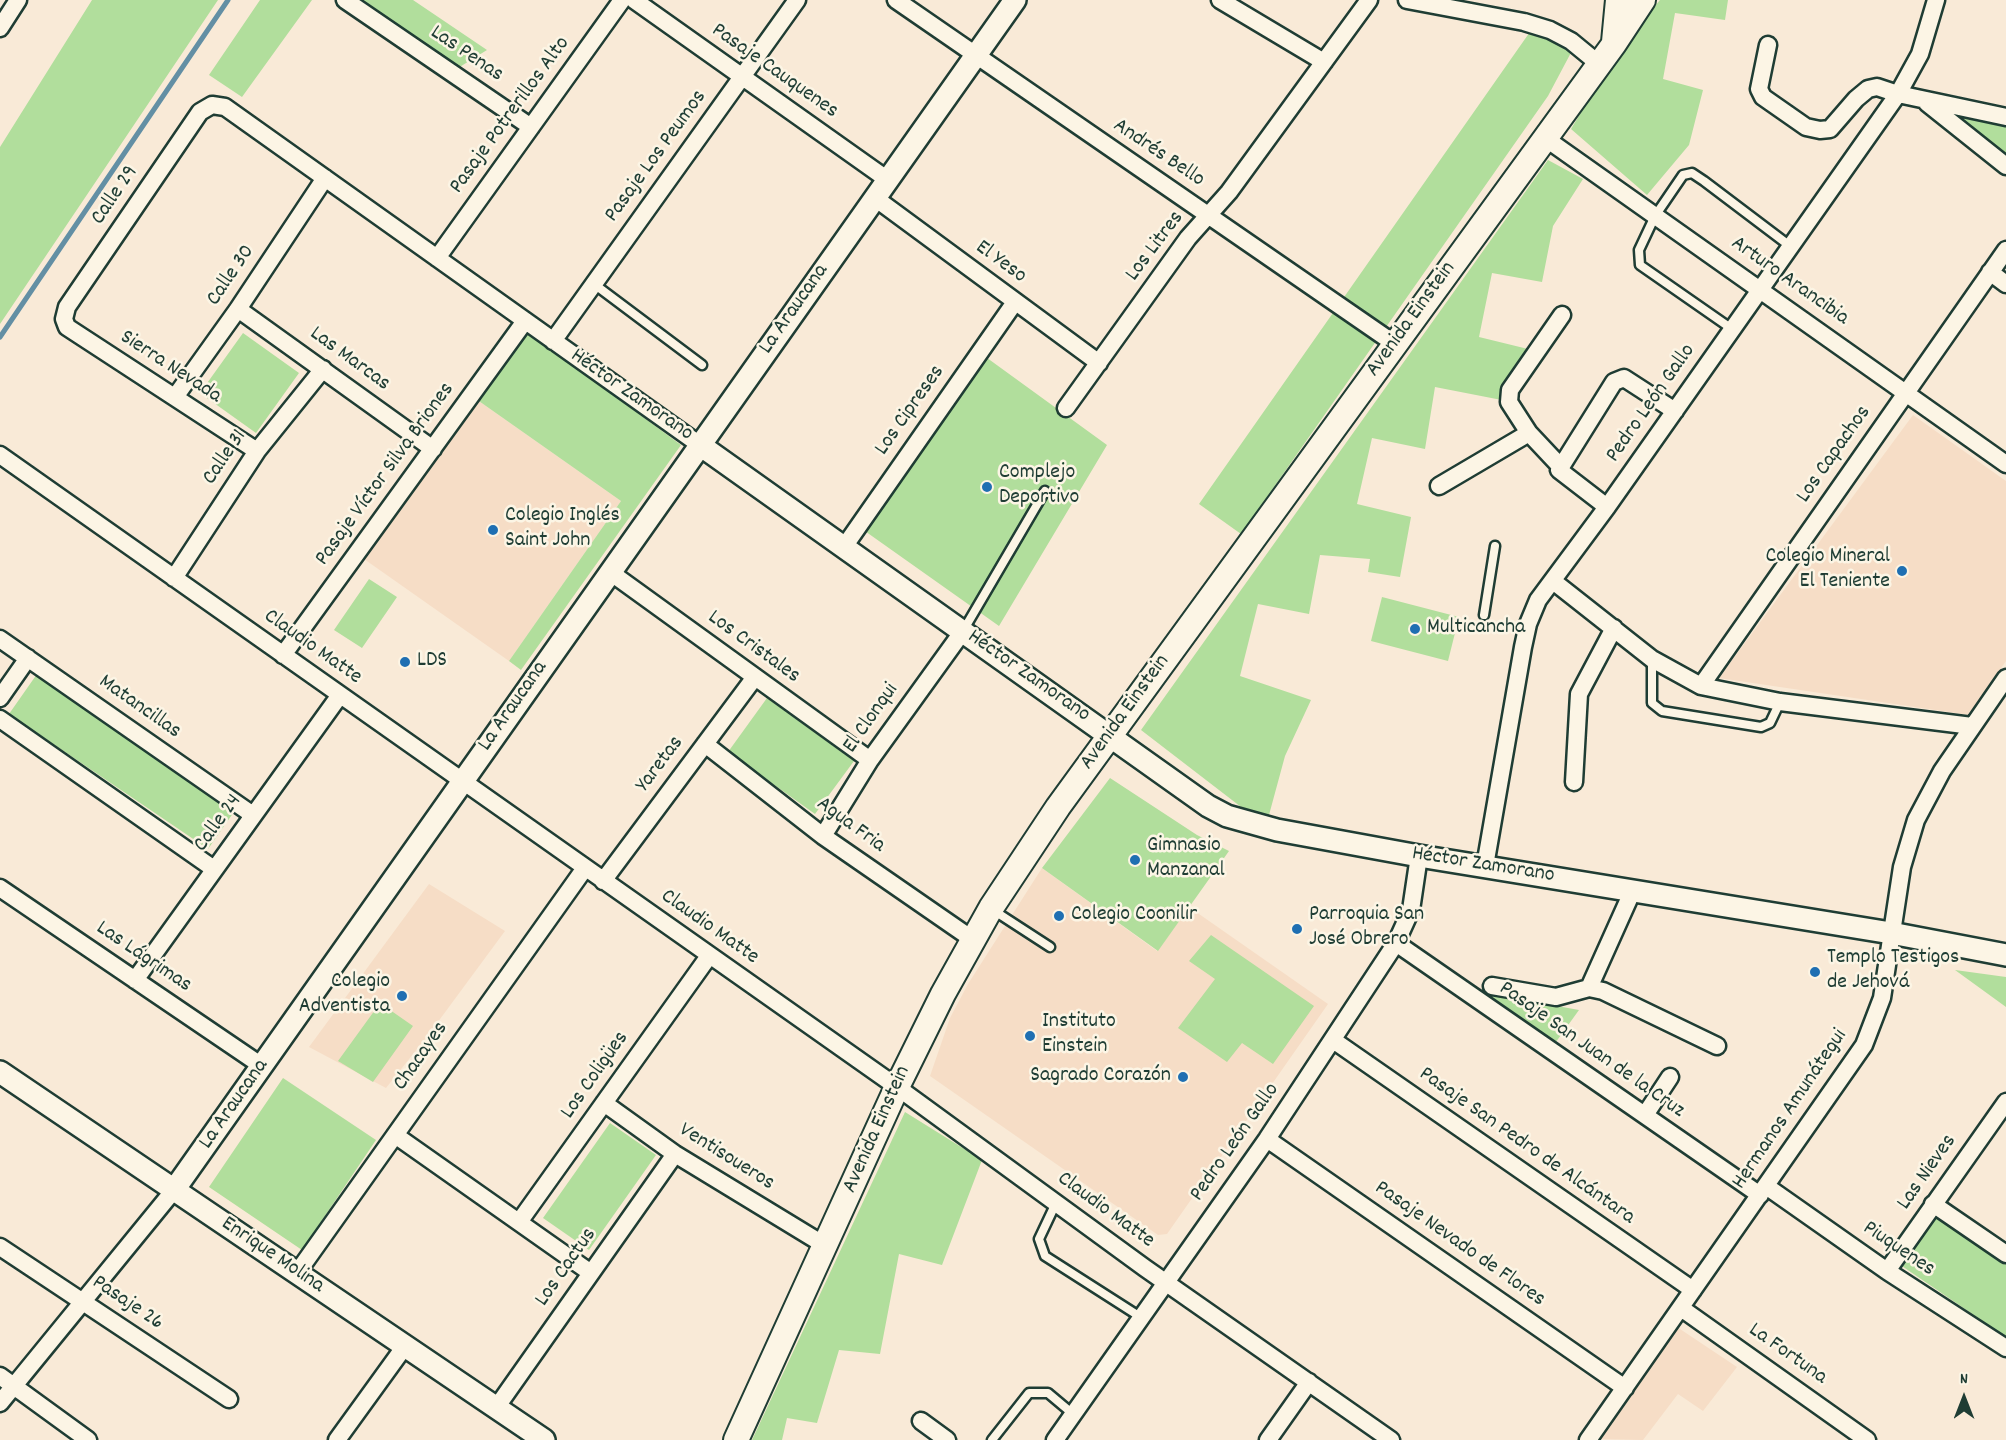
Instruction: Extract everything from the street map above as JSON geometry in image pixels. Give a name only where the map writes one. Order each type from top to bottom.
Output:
[{"type":"main road","points":[[1614,44],[1618,0]]},
{"type":"main road","name":"Avenida Einstein","points":[[736,1440],[897,1087],[972,939],[991,908],[1058,807],[1614,44],[1643,0]]},
{"type":"street","points":[[0,28],[18,0]]},
{"type":"street","name":"Las Penas","points":[[345,0],[531,127]]},
{"type":"street","name":"Pasaje Potrerillos Alto","points":[[437,258],[622,0]]},
{"type":"street","name":"Pasaje Cauquenes","points":[[634,0],[888,180]]},
{"type":"street","name":"Pasaje Los Peumos","points":[[553,341],[797,0]]},
{"type":"street","name":"Andrés Bello","points":[[896,0],[1395,344]]},
{"type":"street","name":"La Araucana","points":[[0,1403],[6,1381],[82,1302],[174,1190],[1015,0]]},
{"type":"street","points":[[1220,0],[1324,62]]},
{"type":"street","name":"Los Litres","points":[[1066,408],[1188,238],[1229,192],[1369,0]]},
{"type":"street","points":[[1407,0],[1524,22],[1550,30],[1571,41],[1599,64]]},
{"type":"street","name":"Pedro León Gallo","points":[[1485,866],[1528,624],[1538,600],[1607,507],[1898,94],[1920,54],[1936,0]]},
{"type":"street","points":[[1768,45],[1759,89],[1763,97],[1806,126],[1820,130],[1830,129],[1856,99],[1868,89],[1877,87],[1923,100],[2006,117]]},
{"type":"street","points":[[1923,100],[2006,166]]},
{"type":"street","name":"Héctor Zamorano","points":[[212,105],[225,107],[1208,806],[1227,816],[1277,830],[1419,856],[1891,933],[2006,955]]},
{"type":"street","name":"Calle 29","points":[[64,319],[68,307],[193,122],[205,107],[212,105]]},
{"type":"street","name":"Arturo Arancibia","points":[[1545,138],[2006,464]]},
{"type":"street","name":"Calle 30","points":[[175,397],[238,309],[325,178]]},
{"type":"street","name":"El Yeso","points":[[874,198],[1099,363]]},
{"type":"street","name":"Los Capachos","points":[[1701,686],[2006,250]]},
{"type":"street","points":[[1990,272],[2006,284]]},
{"type":"street","name":"Los Cipreses","points":[[844,547],[1015,302]]},
{"type":"street","name":"Las Marcas","points":[[238,309],[433,449]]},
{"type":"street","points":[[1562,315],[1510,390],[1509,402],[1529,433],[1560,466],[1562,473],[1607,507]]},
{"type":"street","name":"Sierra Nevada","points":[[64,319],[67,327],[257,451]]},
{"type":"street","name":"Pasaje Víctor Silva Briones","points":[[283,655],[525,321]]},
{"type":"street","name":"Calle 31","points":[[174,578],[257,451],[323,369]]},
{"type":"street","points":[[1560,466],[1618,379],[1624,378],[1675,411]]},
{"type":"street","points":[[1439,486],[1529,433]]},
{"type":"street","name":"Claudio Matte","points":[[1,459],[174,578],[897,1087],[1056,1203],[1391,1440]]},
{"type":"street","name":"Los Cristales","points":[[610,572],[870,760]]},
{"type":"street","points":[[1553,581],[1652,659],[1701,686],[1780,702],[1972,726]]},
{"type":"street","points":[[1574,782],[1579,694],[1614,628]]},
{"type":"street","name":"El Clonqui","points":[[823,836],[870,760],[963,631]]},
{"type":"street","name":"Matancillas","points":[[0,639],[253,815]]},
{"type":"street","points":[[0,698],[28,658]]},
{"type":"street","name":"Yaretas","points":[[603,881],[755,677]]},
{"type":"street","name":"Hermanos Amunátegui","points":[[1588,1440],[1864,1045],[1882,998],[1902,867],[1916,820],[1942,771],[2006,678]]},
{"type":"street","name":"Calle 24","points":[[135,980],[340,695]]},
{"type":"street","points":[[0,719],[214,869]]},
{"type":"street","name":"Agua Fria","points":[[705,744],[823,836],[972,939]]},
{"type":"street","name":"Pedro León Gallo","points":[[1054,1440],[1267,1139],[1396,943],[1412,910],[1419,856]]},
{"type":"street","name":"Chacayes","points":[[297,1273],[585,868]]},
{"type":"street","name":"Las Lágrimas","points":[[0,888],[262,1066]]},
{"type":"street","points":[[1588,988],[1633,890]]},
{"type":"street","name":"Pasaje San Juan de la Cruz","points":[[1396,943],[1645,1115],[1763,1190]]},
{"type":"street","name":"Los Coligües","points":[[519,1222],[709,956]]},
{"type":"street","points":[[1492,986],[1556,997],[1588,988],[1603,991],[1717,1046]]},
{"type":"street","name":"Pasaje San Pedro de Alcántara","points":[[1333,1040],[1693,1290]]},
{"type":"street","name":"Enrique Molina","points":[[0,1072],[544,1440]]},
{"type":"street","points":[[1645,1115],[1670,1077]]},
{"type":"street","name":"Las Nieves","points":[[1887,1270],[2006,1102]]},
{"type":"street","name":"Ventisoueros","points":[[604,1103],[675,1154],[826,1246]]},
{"type":"street","points":[[395,1135],[591,1273]]},
{"type":"street","name":"Pasaje Nevado de Flores","points":[[1267,1139],[1625,1388]]},
{"type":"street","name":"Los Cactus","points":[[496,1408],[675,1154]]},
{"type":"street","name":"Piuquenes","points":[[1763,1190],[2006,1348]]},
{"type":"street","points":[[1933,1204],[2006,1254]]},
{"type":"street","name":"Pasaje 26","points":[[0,1247],[229,1399]]},
{"type":"street","name":"La Fortuna","points":[[1681,1308],[1867,1440]]},
{"type":"street","points":[[337,1440],[405,1346]]},
{"type":"street","points":[[6,1381],[88,1440]]},
{"type":"street","points":[[1268,1440],[1309,1382]]},
{"type":"street","points":[[921,1421],[947,1440]]},
{"type":"lane","points":[[1732,329],[1640,265],[1639,250],[1655,216],[1683,175],[1692,173],[1790,246]]},
{"type":"lane","points":[[594,284],[702,364]]},
{"type":"lane","points":[[963,631],[1045,491]]},
{"type":"lane","points":[[1484,615],[1495,546]]},
{"type":"lane","points":[[1652,659],[1652,703],[1662,711],[1761,728],[1770,723],[1780,702]]},
{"type":"lane","points":[[991,908],[1050,947]]},
{"type":"lane","points":[[1056,1203],[1039,1239],[1045,1256],[1142,1318]]},
{"type":"lane","points":[[992,1440],[1029,1393],[1048,1393],[1073,1414]]},
{"type":"shaded area","name":"Colegio Inglés Saint John","points":[[476,399],[621,501],[509,661],[364,559]]},
{"type":"shaded area","name":"Colegio Mineral El Teniente","points":[[1913,415],[2006,481],[2006,661],[1969,715],[1719,678]]},
{"type":"shaded area","points":[[1042,868],[1157,951],[1189,907],[1328,1004],[1167,1234],[1158,1235],[930,1076],[950,1018],[968,984]]},
{"type":"shaded area","name":"Colegio Adventista","points":[[429,884],[505,931],[386,1088],[309,1047]]},
{"type":"shaded area","points":[[1677,1327],[1737,1367],[1703,1411],[1678,1394],[1643,1440],[1595,1439]]},
{"type":"green space","points":[[92,0],[218,0],[0,324],[0,147]]},
{"type":"green space","points":[[260,0],[312,0],[242,97],[209,75]]},
{"type":"green space","points":[[357,0],[413,0],[487,50],[458,68]]},
{"type":"green space","points":[[1660,0],[1728,0],[1725,20],[1675,13],[1663,79],[1703,90],[1689,145],[1647,195],[1571,129],[1619,49]]},
{"type":"green space","points":[[1532,29],[1574,47],[1548,96],[1241,534],[1199,504]]},
{"type":"green space","points":[[1922,105],[2006,123],[2006,165]]},
{"type":"green space","points":[[1548,160],[1583,179],[1553,226],[1542,282],[1492,273],[1479,337],[1528,349],[1517,403],[1435,387],[1425,449],[1372,438],[1357,504],[1411,517],[1400,577],[1368,572],[1370,559],[1320,555],[1309,614],[1258,604],[1240,676],[1311,700],[1285,756],[1269,815],[1245,810],[1141,730]]},
{"type":"green space","points":[[525,330],[681,445],[521,670],[509,661],[621,501],[476,399]]},
{"type":"green space","points":[[243,333],[299,373],[256,433],[200,393]]},
{"type":"green space","name":"Complejo Deportivo","points":[[983,355],[1107,445],[999,626],[862,529]]},
{"type":"green space","points":[[369,579],[397,597],[362,648],[334,630]]},
{"type":"green space","name":"Multicancha","points":[[1382,597],[1459,617],[1448,661],[1371,641]]},
{"type":"green space","points":[[37,674],[236,809],[208,849],[9,714]]},
{"type":"green space","points":[[767,698],[854,761],[815,814],[728,752]]},
{"type":"green space","name":"Gimnasio Manzanal","points":[[1110,778],[1197,835],[1229,851],[1158,951],[1042,868]]},
{"type":"green space","points":[[1211,935],[1314,1006],[1273,1064],[1242,1043],[1227,1062],[1178,1028],[1215,979],[1189,961]]},
{"type":"green space","points":[[1955,970],[2006,977],[2006,1007]]},
{"type":"green space","points":[[1486,993],[1579,1010],[1553,1046],[1482,998]]},
{"type":"green space","points":[[380,1003],[413,1026],[373,1082],[338,1061]]},
{"type":"green space","points":[[283,1078],[376,1140],[302,1250],[209,1187]]},
{"type":"green space","points":[[905,1112],[982,1160],[942,1265],[899,1254],[880,1354],[839,1350],[817,1423],[787,1418],[782,1440],[752,1440]]},
{"type":"green space","points":[[610,1123],[656,1155],[589,1250],[543,1218]]},
{"type":"green space","points":[[1932,1212],[2006,1262],[2006,1337],[1896,1262]]},
{"type":"waterway","points":[[0,337],[228,0]]},
{"type":"place","name":"Complejo Deportivo","points":[[987,487]]},
{"type":"place","name":"Colegio Inglés Saint John","points":[[493,530]]},
{"type":"place","name":"Colegio Mineral El Teniente","points":[[1902,571]]},
{"type":"place","name":"Multicancha","points":[[1415,629]]},
{"type":"place","name":"LDS","points":[[405,662]]},
{"type":"place","name":"Gimnasio Manzanal","points":[[1135,860]]},
{"type":"place","name":"Colegio Coonilir","points":[[1059,916]]},
{"type":"place","name":"Parroquia San José Obrero","points":[[1297,929]]},
{"type":"place","name":"Templo Testigos de Jehová","points":[[1815,972]]},
{"type":"place","name":"Colegio Adventista","points":[[402,996]]},
{"type":"place","name":"Instituto Einstein","points":[[1030,1036]]},
{"type":"place","name":"Sagrado Corazón","points":[[1183,1077]]}]
